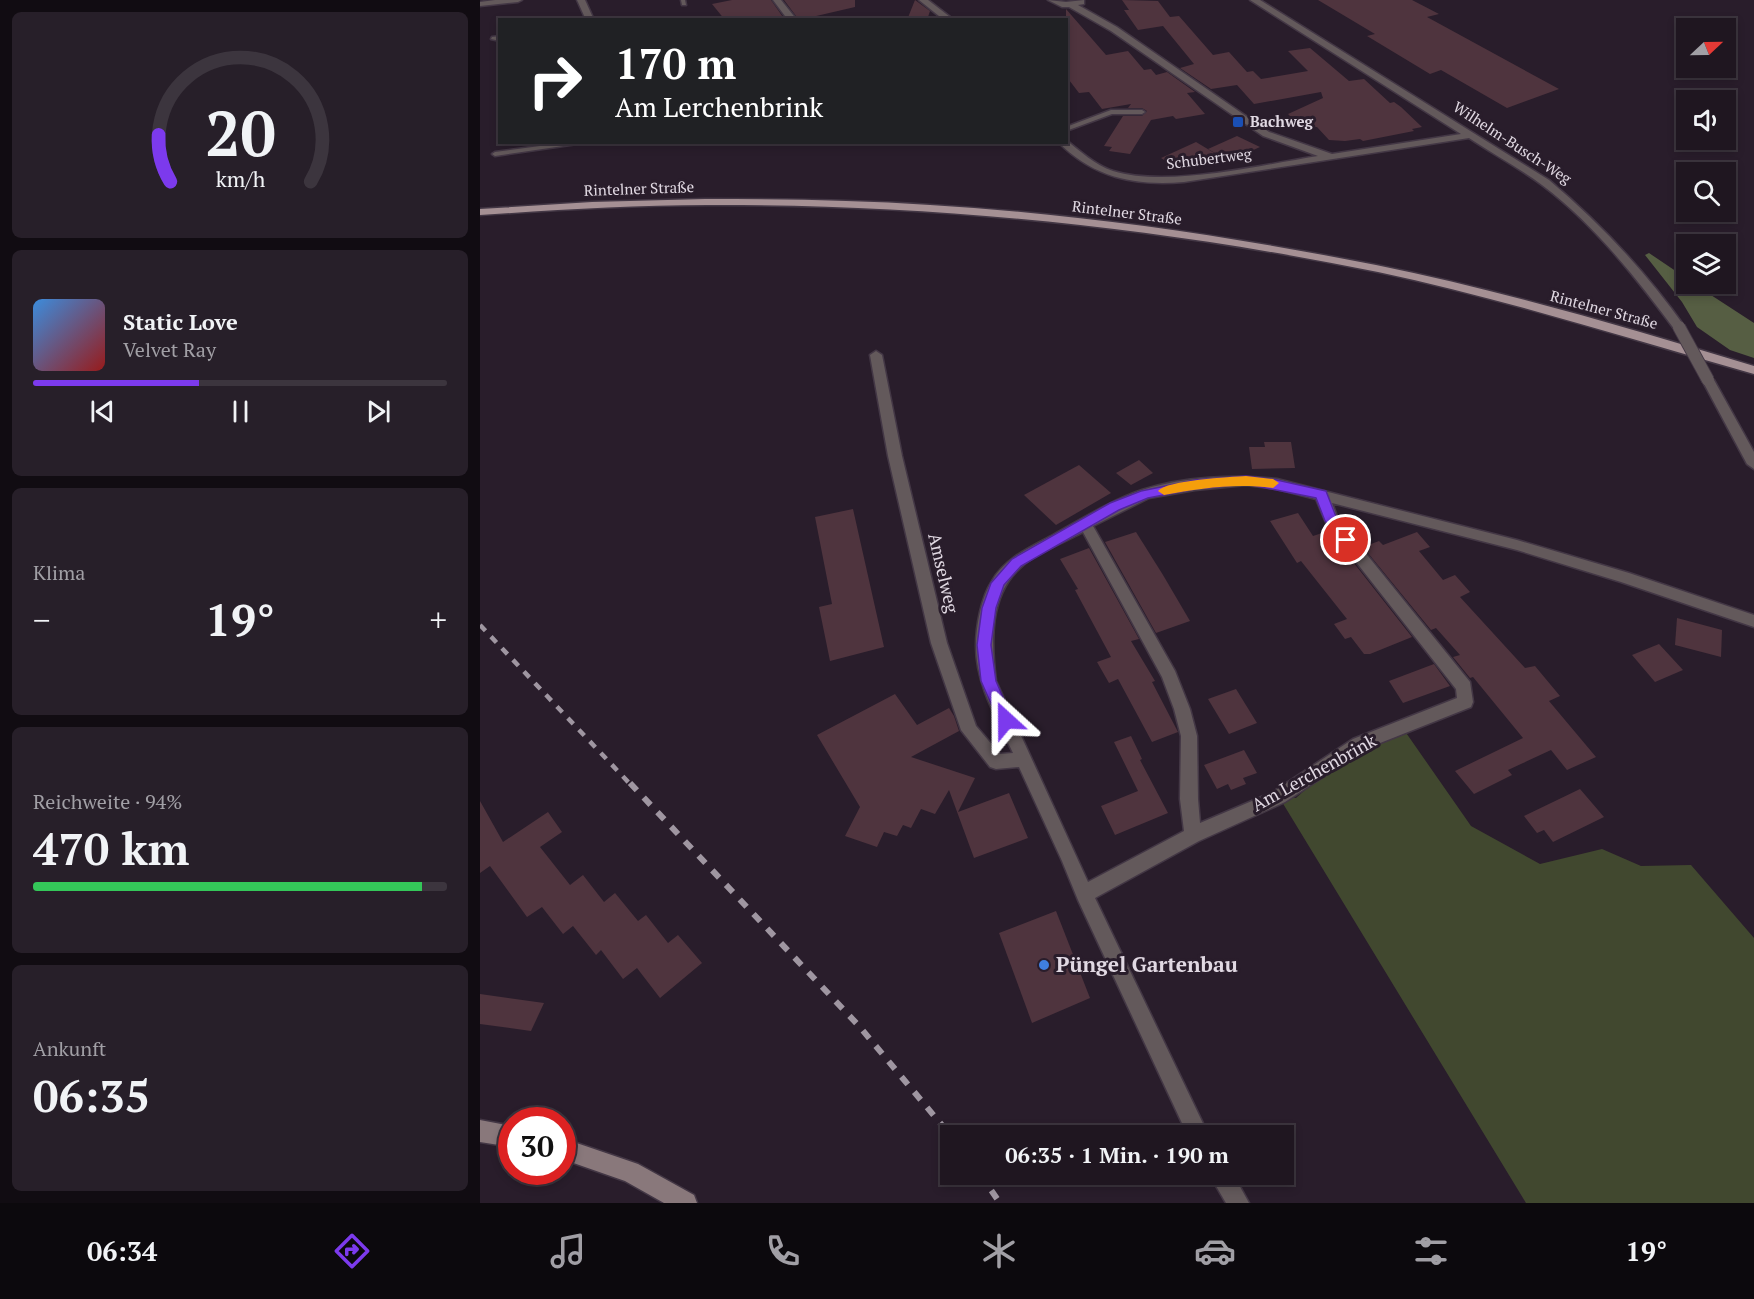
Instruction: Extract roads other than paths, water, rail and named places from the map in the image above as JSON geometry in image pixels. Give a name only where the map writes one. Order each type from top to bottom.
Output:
[{"type":"main road","name":"Rintelner Straße","points":[[480,212],[649,203],[793,203],[972,212],[1127,228],[1288,252],[1444,284],[1608,326],[1754,370]]},
{"type":"street","points":[[480,4],[518,0]]},
{"type":"street","points":[[581,0],[589,18]]},
{"type":"street","points":[[777,0],[791,18]]},
{"type":"street","points":[[923,0],[947,18]]},
{"type":"street","points":[[1052,0],[1060,4],[1072,5],[1114,29],[1266,134],[1284,142],[1332,157],[1472,135]]},
{"type":"street","points":[[1072,5],[1083,0]]},
{"type":"street","name":"Wilhelm-Busch-Weg","points":[[1254,0],[1472,135],[1545,182],[1579,208],[1637,270],[1679,327],[1754,464]]},
{"type":"street","name":"Schubertweg","points":[[1066,144],[1089,162],[1109,173],[1156,181],[1184,179],[1332,157]]},
{"type":"street","name":"Amselweg","points":[[876,355],[895,456],[939,643],[969,730],[996,762],[1023,759]]},
{"type":"street","points":[[1193,1125],[1084,894],[1071,860],[988,681],[984,645],[989,608],[998,583],[1017,562],[1114,507],[1146,494],[1195,485],[1246,480],[1321,494],[1517,545],[1624,577],[1754,621]]},
{"type":"street","name":"Am Lerchenbrink","points":[[1084,894],[1193,835],[1279,797],[1359,744],[1466,702],[1464,687],[1332,521],[1321,494]]},
{"type":"street","points":[[1085,523],[1169,676],[1182,709],[1189,736],[1189,799],[1193,835]]},
{"type":"street","points":[[480,1131],[498,1134]]},
{"type":"street","points":[[576,1153],[630,1172],[686,1203]]},
{"type":"street","points":[[1227,1185],[1238,1203]]},
{"type":"lane","points":[[1068,128],[1111,112],[1142,112]]},
{"type":"lane","points":[[495,154],[572,144]]},
{"type":"railway","points":[[480,625],[631,785]]},
{"type":"railway","points":[[630,783],[859,1026],[942,1125]]},
{"type":"railway","points":[[988,1185],[1000,1203]]},
{"type":"place","name":"Bachweg","points":[[1238,122]]},
{"type":"place","name":"Püngel Gartenbau","points":[[1044,965]]}]
